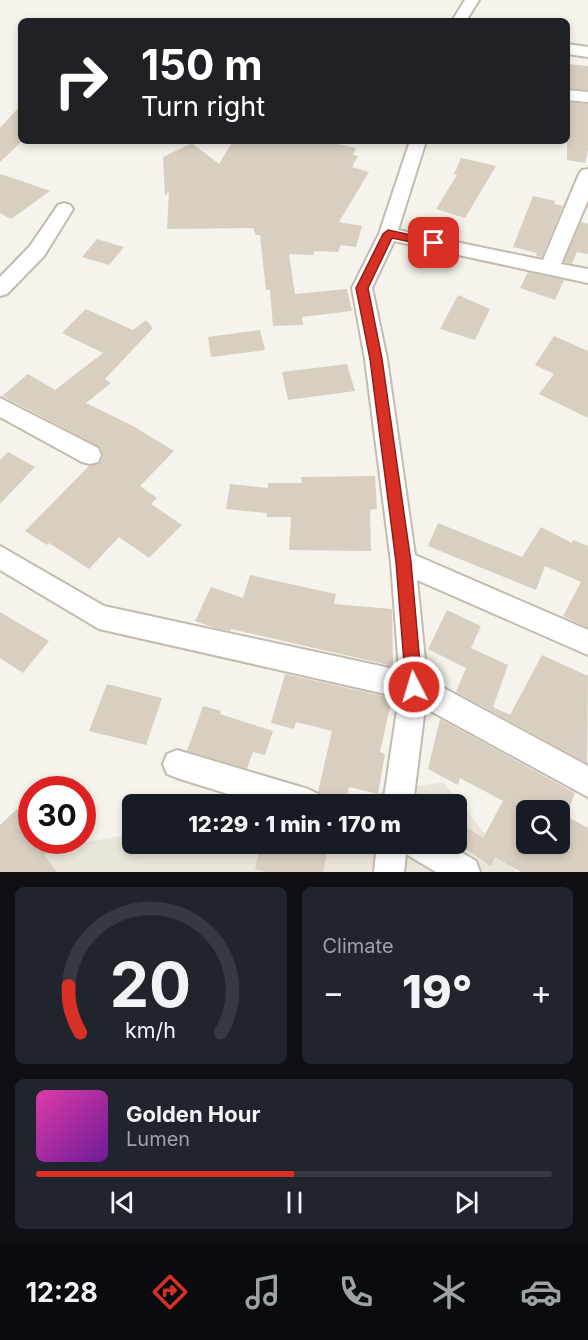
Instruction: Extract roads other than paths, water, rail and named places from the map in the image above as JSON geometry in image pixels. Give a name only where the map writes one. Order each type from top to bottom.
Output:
[{"type":"street","points":[[461,18],[472,0]]},
{"type":"street","points":[[570,49],[588,52]]},
{"type":"street","points":[[570,95],[588,97]]},
{"type":"street","points":[[399,794],[414,687],[403,562],[376,359],[362,288],[388,234],[417,144]]},
{"type":"street","points":[[549,268],[585,186],[588,174]]},
{"type":"street","points":[[0,289],[37,251],[63,209]]},
{"type":"street","points":[[388,234],[588,276]]},
{"type":"street","points":[[0,407],[90,455]]},
{"type":"street","points":[[0,556],[99,617],[414,687],[588,782]]},
{"type":"street","points":[[403,562],[588,643]]},
{"type":"street","points":[[177,764],[275,794]]},
{"type":"street","points":[[389,872],[391,854]]},
{"type":"street","points":[[435,854],[465,872]]}]
